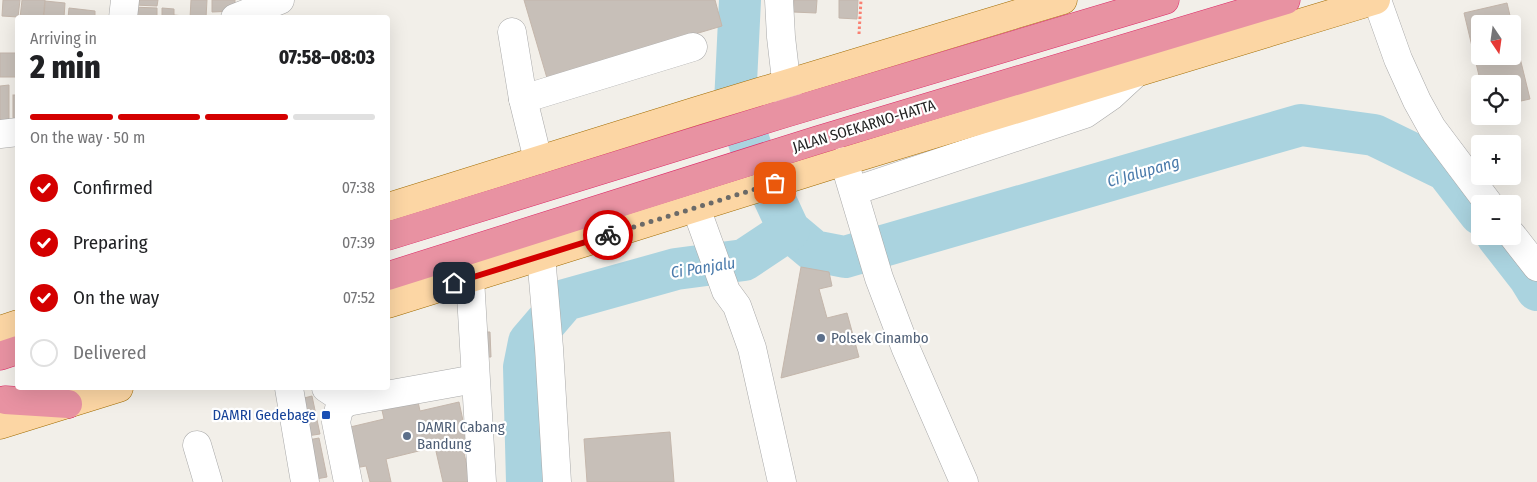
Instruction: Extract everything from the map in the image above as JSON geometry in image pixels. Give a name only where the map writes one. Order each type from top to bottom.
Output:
[{"type":"highway","points":[[390,235],[1165,0]]},
{"type":"highway","name":"JALAN SOEKARNO-HATTA","points":[[390,275],[720,170],[1286,0]]},
{"type":"highway","points":[[0,356],[15,351]]},
{"type":"highway","points":[[2,409],[38,390]]},
{"type":"highway","points":[[2,409],[68,404]]},
{"type":"main road","points":[[390,206],[1063,0]]},
{"type":"main road","name":"JALAN SOEKARNO-HATTA","points":[[696,208],[1376,0]]},
{"type":"main road","points":[[390,303],[696,208]]},
{"type":"main road","points":[[0,330],[15,325]]},
{"type":"main road","points":[[68,404],[113,390]]},
{"type":"street","points":[[123,15],[125,0]]},
{"type":"street","points":[[242,15],[280,0]]},
{"type":"street","points":[[779,0],[781,86],[788,113]]},
{"type":"street","points":[[1376,0],[1398,59],[1417,101],[1432,128],[1482,195]]},
{"type":"street","points":[[512,32],[523,99],[538,160]]},
{"type":"street","points":[[523,99],[693,47]]},
{"type":"street","points":[[857,200],[1085,114],[1111,96],[1137,72]]},
{"type":"street","points":[[0,134],[15,132]]},
{"type":"street","points":[[835,164],[857,200],[879,278],[906,349],[964,482]]},
{"type":"street","points":[[696,208],[726,291],[737,306],[752,348],[782,482]]},
{"type":"street","points":[[1520,245],[1537,268]]},
{"type":"street","points":[[541,256],[548,329],[557,482]]},
{"type":"street","points":[[470,278],[482,482]]},
{"type":"street","points":[[390,389],[475,379]]},
{"type":"street","points":[[289,390],[305,482]]},
{"type":"street","points":[[348,482],[336,422],[339,409],[336,395],[379,390]]},
{"type":"street","points":[[196,445],[208,482]]},
{"type":"path","points":[[858,62],[861,0]]},
{"type":"building","points":[[3,0],[20,0],[18,15],[15,15],[15,17],[2,16]]},
{"type":"building","points":[[22,0],[45,0],[43,15],[20,15]]},
{"type":"building","points":[[134,0],[158,0],[157,6],[134,5]]},
{"type":"building","points":[[191,0],[207,0],[206,15],[190,15]]},
{"type":"building","points":[[212,0],[235,0],[235,11],[212,12]]},
{"type":"building","points":[[524,0],[715,0],[722,26],[547,78]]},
{"type":"building","points":[[794,0],[817,0],[816,13],[793,12]]},
{"type":"building","points":[[839,0],[858,0],[857,19],[839,18]]},
{"type":"building","points":[[45,1],[65,3],[64,15],[44,15]]},
{"type":"building","points":[[1507,3],[1510,15],[1471,15],[1471,42],[1464,13]]},
{"type":"building","points":[[131,7],[157,8],[157,15],[131,15]]},
{"type":"building","points":[[69,8],[95,11],[95,15],[68,15]]},
{"type":"building","points":[[162,8],[174,9],[174,15],[162,15]]},
{"type":"building","points":[[0,53],[15,53],[15,77],[0,77]]},
{"type":"building","points":[[1521,62],[1530,99],[1521,101],[1521,75],[1479,75],[1476,65],[1521,65]]},
{"type":"building","points":[[9,85],[9,129],[0,129],[0,86]]},
{"type":"building","points":[[13,95],[15,95],[15,120],[13,120]]},
{"type":"building","name":"Polsek Cinambo","points":[[801,267],[829,272],[832,286],[819,289],[827,318],[847,313],[859,357],[781,378]]},
{"type":"building","points":[[478,332],[490,332],[491,357],[479,357]]},
{"type":"building","points":[[312,396],[320,434],[307,436],[300,399]]},
{"type":"building","name":"DAMRI Cabang Bandung","points":[[417,397],[420,411],[459,402],[468,444],[462,445],[471,482],[443,482],[435,447],[386,459],[391,482],[370,482],[366,466],[355,468],[346,428],[384,419],[381,406]]},
{"type":"building","points":[[670,432],[674,482],[587,482],[584,439]]},
{"type":"building","points":[[319,438],[327,477],[316,479],[308,440]]},
{"type":"waterway","name":"Ci Jalupang","points":[[740,0],[735,103],[752,150],[789,230],[814,251],[845,257],[1301,125],[1374,135],[1446,170],[1471,202]]},
{"type":"waterway","name":"Ci Panjalu","points":[[527,482],[524,367],[529,342],[565,300],[676,269],[744,260],[789,230]]},
{"type":"waterway","name":"Ci Jalupang","points":[[1504,245],[1537,290]]},
{"type":"way so far","points":[[608,235],[775,183]]},
{"type":"place","name":"Polsek Cinambo","points":[[821,338]]},
{"type":"place","name":"DAMRI Gedebage","points":[[326,415]]},
{"type":"place","name":"DAMRI Cabang Bandung","points":[[407,436]]},
{"type":"route","points":[[454,283],[608,235]]}]
